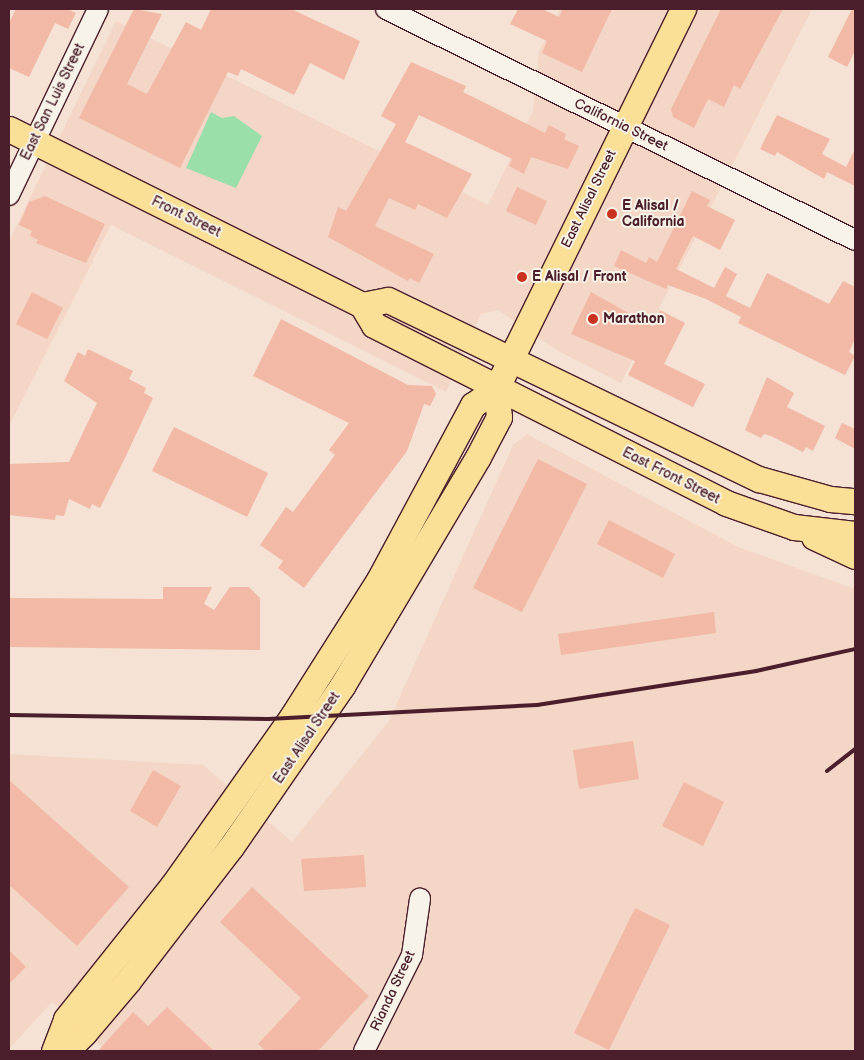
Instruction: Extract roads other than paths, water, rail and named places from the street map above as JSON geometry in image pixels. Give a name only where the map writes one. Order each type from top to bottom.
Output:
[{"type":"main road","name":"East Alisal Street","points":[[57,1050],[78,1039],[128,981],[231,847],[342,686],[478,457],[499,417],[496,389],[683,9]]},
{"type":"main road","name":"Front Street","points":[[9,129],[362,305]]},
{"type":"main road","points":[[496,389],[374,325],[362,305],[388,300],[721,464],[822,497],[855,501]]},
{"type":"main road","name":"East Front Street","points":[[496,389],[726,503],[794,527],[855,534]]},
{"type":"main road","points":[[794,527],[855,556]]},
{"type":"street","name":"East San Luis Street","points":[[9,195],[98,9]]},
{"type":"street","name":"California Street","points":[[386,9],[855,240]]},
{"type":"street","name":"Rianda Street","points":[[364,1051],[412,955],[420,900]]},
{"type":"railway","points":[[9,715],[268,719],[537,705],[756,671],[855,649]]},
{"type":"railway","points":[[827,771],[855,749]]},
{"type":"place","name":"E Alisal / California","points":[[612,214]]},
{"type":"place","name":"E Alisal / Front","points":[[522,277]]},
{"type":"place","name":"Marathon","points":[[593,319]]}]
